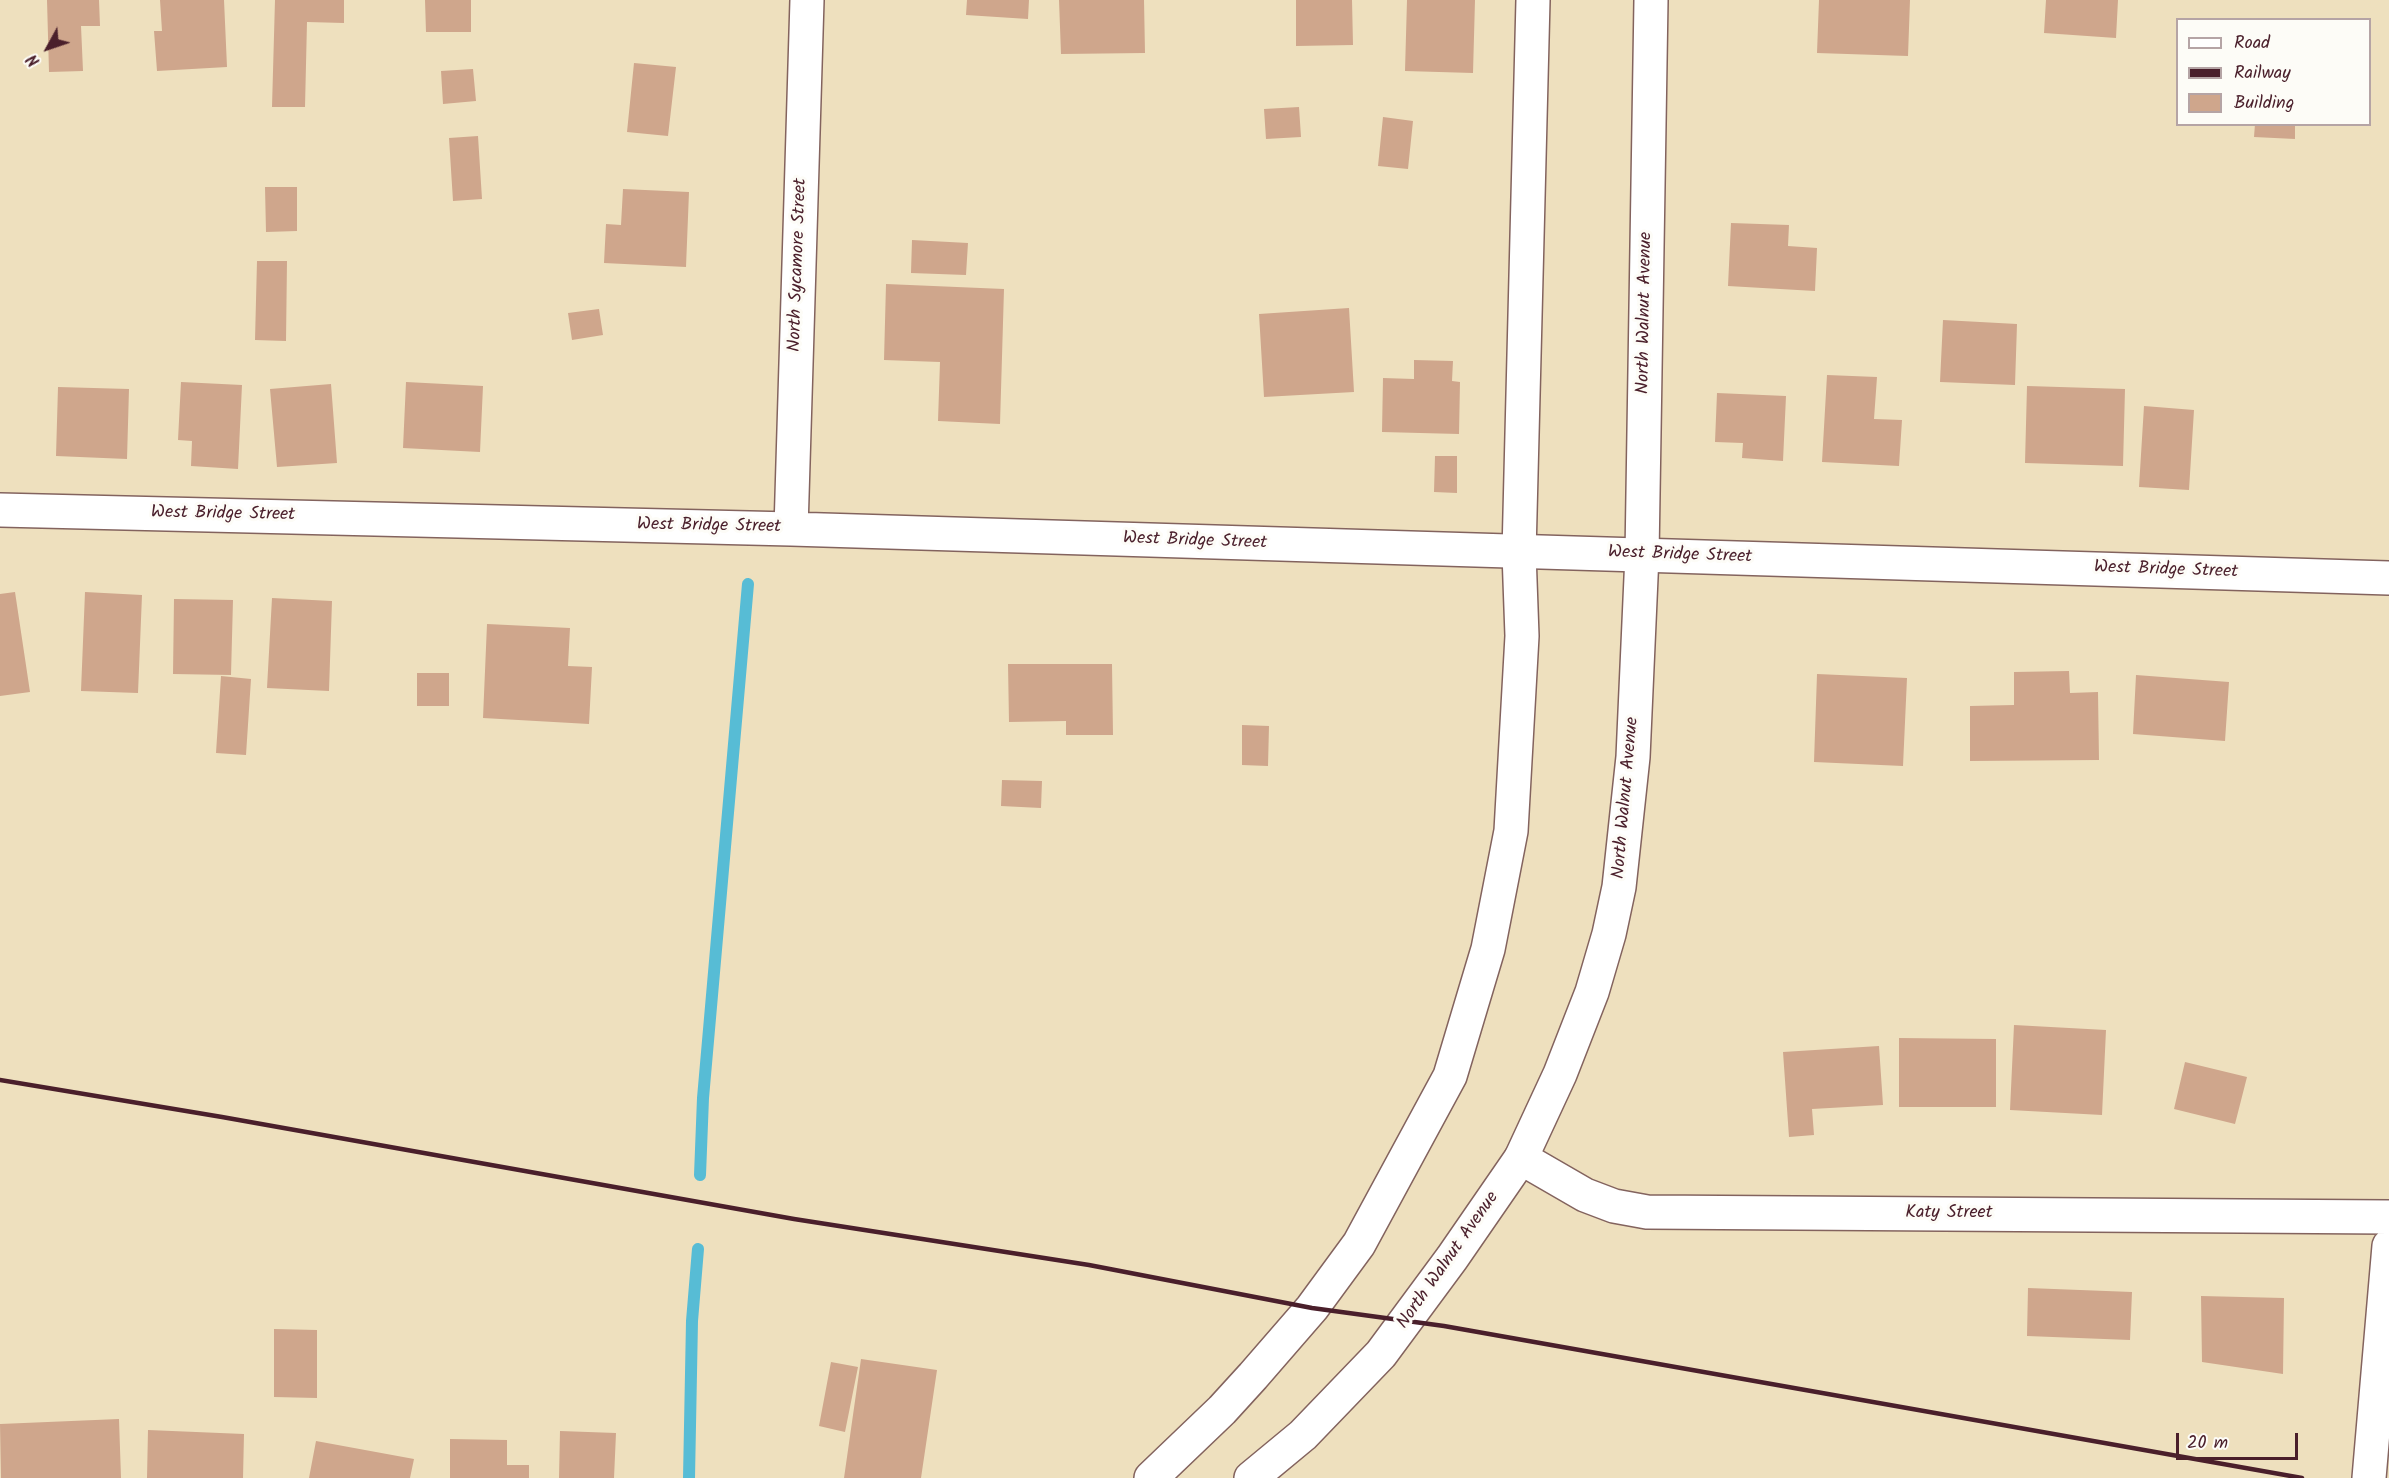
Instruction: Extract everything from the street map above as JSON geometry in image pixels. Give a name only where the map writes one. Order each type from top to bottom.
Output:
[{"type":"street","name":"North Sycamore Street","points":[[791,529],[807,0]]},
{"type":"street","points":[[1151,1478],[1222,1410],[1312,1308],[1359,1244],[1450,1077],[1488,950],[1511,831],[1522,636],[1519,553],[1533,0]]},
{"type":"street","name":"North Walnut Avenue","points":[[1251,1478],[1303,1435],[1381,1354],[1452,1258],[1521,1158],[1560,1074],[1592,993],[1609,934],[1619,887],[1633,757],[1642,555],[1651,0]]},
{"type":"street","name":"West Bridge Street","points":[[0,510],[791,529],[2389,578]]},
{"type":"street","name":"Katy Street","points":[[1521,1158],[1585,1195],[1614,1206],[1647,1212],[2389,1217]]},
{"type":"street","points":[[2369,1478],[2389,1246]]},
{"type":"building","points":[[47,0],[99,0],[100,26],[81,26],[83,71],[49,72]]},
{"type":"building","points":[[160,0],[224,0],[227,67],[157,71],[154,31],[162,31]]},
{"type":"building","points":[[275,0],[344,0],[344,23],[307,22],[305,107],[272,107]]},
{"type":"building","points":[[425,0],[471,0],[471,32],[426,32]]},
{"type":"building","points":[[967,0],[1029,0],[1028,19],[966,15]]},
{"type":"building","points":[[1059,0],[1144,0],[1145,53],[1061,54]]},
{"type":"building","points":[[1296,0],[1352,0],[1353,45],[1296,46]]},
{"type":"building","points":[[1407,0],[1475,0],[1473,73],[1405,71]]},
{"type":"building","points":[[1819,0],[1910,0],[1908,56],[1817,53]]},
{"type":"building","points":[[2046,0],[2118,0],[2116,38],[2044,33]]},
{"type":"building","points":[[634,63],[676,67],[668,136],[627,132]]},
{"type":"building","points":[[473,69],[476,101],[443,104],[441,71]]},
{"type":"building","points":[[1299,107],[1301,137],[1266,139],[1264,109]]},
{"type":"building","points":[[1383,117],[1413,121],[1408,169],[1378,166]]},
{"type":"building","points":[[2255,126],[2295,126],[2295,139],[2254,137]]},
{"type":"building","points":[[478,136],[482,199],[453,201],[449,138]]},
{"type":"building","points":[[265,187],[297,187],[297,231],[266,232]]},
{"type":"building","points":[[623,189],[689,192],[686,267],[604,263],[606,224],[621,225]]},
{"type":"building","points":[[1731,223],[1789,225],[1788,246],[1817,248],[1815,291],[1728,286]]},
{"type":"building","points":[[912,240],[968,243],[966,275],[911,273]]},
{"type":"building","points":[[257,261],[287,261],[286,341],[255,340]]},
{"type":"building","points":[[886,284],[1004,289],[1000,424],[938,421],[940,362],[884,360]]},
{"type":"building","points":[[1349,308],[1354,392],[1264,397],[1259,314]]},
{"type":"building","points":[[599,309],[603,335],[572,340],[568,313]]},
{"type":"building","points":[[1943,320],[2017,324],[2015,385],[1940,382]]},
{"type":"building","points":[[1414,360],[1453,361],[1452,381],[1460,382],[1459,434],[1382,432],[1383,378],[1414,379]]},
{"type":"building","points":[[1827,375],[1877,377],[1874,419],[1902,420],[1899,466],[1822,462]]},
{"type":"building","points":[[181,382],[242,385],[238,469],[191,466],[192,441],[178,440]]},
{"type":"building","points":[[406,382],[483,386],[480,452],[403,448]]},
{"type":"building","points":[[331,384],[337,463],[277,467],[270,389]]},
{"type":"building","points":[[2027,386],[2125,389],[2123,466],[2025,463]]},
{"type":"building","points":[[58,387],[129,389],[127,459],[56,456]]},
{"type":"building","points":[[1717,393],[1786,396],[1783,461],[1742,458],[1743,443],[1715,442]]},
{"type":"building","points":[[2144,406],[2194,410],[2189,490],[2139,487]]},
{"type":"building","points":[[1435,456],[1457,456],[1457,493],[1434,492]]},
{"type":"building","points":[[15,592],[30,692],[0,696],[0,594]]},
{"type":"building","points":[[85,592],[142,595],[138,693],[81,691]]},
{"type":"building","points":[[272,598],[332,601],[329,691],[267,688]]},
{"type":"building","points":[[174,599],[233,600],[231,675],[173,674]]},
{"type":"building","points":[[487,624],[570,628],[568,666],[592,667],[589,724],[483,718]]},
{"type":"building","points":[[1008,664],[1112,664],[1113,735],[1066,735],[1066,721],[1009,722]]},
{"type":"building","points":[[2069,671],[2070,693],[2098,692],[2099,760],[1970,761],[1970,706],[2014,705],[2014,672]]},
{"type":"building","points":[[417,673],[449,673],[449,706],[417,706]]},
{"type":"building","points":[[1817,674],[1907,678],[1903,766],[1814,762]]},
{"type":"building","points":[[2136,675],[2229,682],[2225,741],[2133,734]]},
{"type":"building","points":[[221,676],[251,679],[246,755],[216,753]]},
{"type":"building","points":[[1242,725],[1269,726],[1268,766],[1242,765]]},
{"type":"building","points":[[1002,780],[1042,781],[1041,808],[1001,806]]},
{"type":"building","points":[[2014,1025],[2106,1030],[2102,1115],[2010,1110]]},
{"type":"building","points":[[1899,1038],[1996,1039],[1996,1107],[1899,1107]]},
{"type":"building","points":[[1879,1046],[1883,1105],[1812,1109],[1814,1135],[1789,1137],[1783,1052]]},
{"type":"building","points":[[2185,1062],[2247,1077],[2235,1124],[2174,1109]]},
{"type":"building","points":[[2028,1288],[2132,1292],[2130,1340],[2027,1336]]},
{"type":"building","points":[[2201,1296],[2284,1298],[2283,1374],[2202,1362]]},
{"type":"building","points":[[274,1329],[317,1330],[317,1398],[274,1397]]},
{"type":"building","points":[[861,1359],[937,1370],[921,1478],[844,1478]]},
{"type":"building","points":[[831,1362],[858,1367],[845,1432],[819,1426]]},
{"type":"building","points":[[119,1419],[121,1478],[1,1478],[0,1424]]},
{"type":"building","points":[[148,1430],[244,1434],[243,1478],[147,1478]]},
{"type":"building","points":[[560,1431],[616,1433],[614,1478],[559,1478]]},
{"type":"building","points":[[450,1439],[507,1440],[507,1465],[529,1465],[529,1478],[450,1478]]},
{"type":"building","points":[[316,1441],[414,1459],[410,1478],[309,1478]]},
{"type":"waterway","points":[[700,1175],[703,1098],[748,584]]},
{"type":"waterway","points":[[689,1478],[692,1321],[698,1249]]},
{"type":"railway","points":[[0,1080],[222,1117],[794,1219],[1089,1265],[1312,1308],[1444,1326],[2302,1478]]}]
